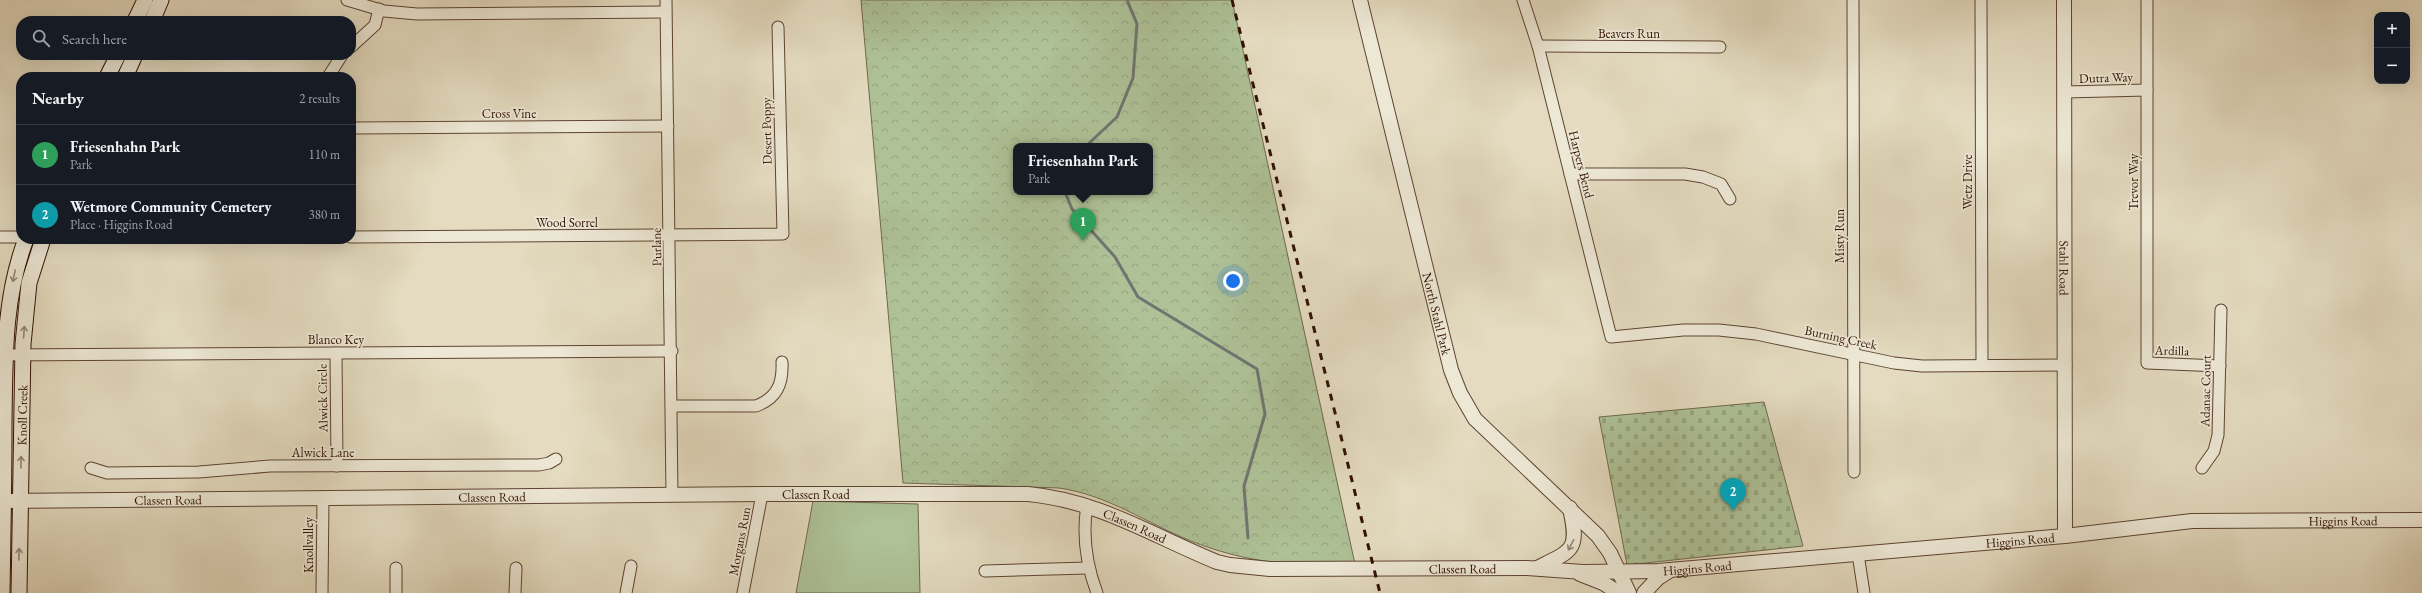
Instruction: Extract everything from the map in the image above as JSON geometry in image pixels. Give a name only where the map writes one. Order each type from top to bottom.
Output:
[{"type":"main road","points":[[137,16],[144,0]]},
{"type":"main road","points":[[154,16],[161,0]]},
{"type":"main road","points":[[110,72],[116,60]]},
{"type":"main road","points":[[126,72],[132,60]]},
{"type":"main road","name":"Knoll Creek","points":[[2,593],[2,356],[14,279],[24,244]]},
{"type":"main road","name":"Knoll Creek","points":[[18,593],[23,356],[29,283],[41,244]]},
{"type":"street","points":[[347,0],[382,10],[417,14],[665,12]]},
{"type":"street","points":[[356,42],[375,25],[382,10],[390,0]]},
{"type":"street","name":"Purlane","points":[[666,0],[665,12],[672,351],[672,495]]},
{"type":"street","name":"North Stahl Park","points":[[1360,0],[1451,370],[1460,393],[1475,419],[1486,431],[1598,536],[1619,571]]},
{"type":"street","name":"Harpers Bend","points":[[1523,0],[1538,46],[1611,337]]},
{"type":"street","name":"Misty Run","points":[[1853,0],[1854,472]]},
{"type":"street","name":"Wetz Drive","points":[[1981,0],[1982,365]]},
{"type":"street","name":"Stahl Road","points":[[2064,0],[2066,365],[2065,536]]},
{"type":"street","name":"Trevor Way","points":[[2147,0],[2147,363]]},
{"type":"street","name":"Desert Poppy","points":[[778,27],[783,234]]},
{"type":"street","name":"Beavers Run","points":[[1538,46],[1720,47]]},
{"type":"street","points":[[331,72],[339,60]]},
{"type":"street","name":"Dutra Way","points":[[2065,92],[2147,90]]},
{"type":"street","name":"Cross Vine","points":[[356,128],[668,126]]},
{"type":"street","points":[[1570,174],[1694,175],[1721,184],[1730,199]]},
{"type":"street","name":"Wood Sorrel","points":[[356,237],[783,234]]},
{"type":"street","points":[[0,236],[16,237]]},
{"type":"street","name":"Adanac Court","points":[[2202,468],[2214,451],[2218,435],[2221,310]]},
{"type":"street","name":"Burning Creek","points":[[1611,337],[1683,330],[1719,330],[1756,334],[1922,366],[2066,365]]},
{"type":"street","name":"Blanco Key","points":[[2,356],[672,351]]},
{"type":"street","name":"Alwick Circle","points":[[336,353],[337,466]]},
{"type":"street","points":[[672,406],[756,406],[767,402],[780,387],[782,362]]},
{"type":"street","name":"Ardilla","points":[[2147,363],[2220,366]]},
{"type":"street","name":"Alwick Lane","points":[[91,468],[107,473],[199,472],[263,466],[539,465],[549,464],[556,459]]},
{"type":"street","name":"Morgans Run","points":[[743,593],[762,494]]},
{"type":"street","name":"Classen Road","points":[[2,501],[322,497],[1028,494],[1069,500],[1087,506],[1132,523],[1182,548],[1230,565],[1270,569],[1536,568],[1572,571],[1619,571]]},
{"type":"street","name":"Knollvalley","points":[[322,497],[322,593]]},
{"type":"street","points":[[1087,506],[1084,534],[1088,568],[1097,593]]},
{"type":"street","points":[[1536,568],[1562,556],[1572,545],[1575,534],[1569,508]]},
{"type":"street","name":"Higgins Road","points":[[1619,571],[1671,570],[2065,536],[2192,521],[2422,520]]},
{"type":"street","points":[[1858,554],[1864,593]]},
{"type":"street","points":[[626,593],[631,566]]},
{"type":"street","points":[[396,568],[396,593]]},
{"type":"street","points":[[515,593],[516,568]]},
{"type":"street","points":[[985,571],[1088,568]]},
{"type":"street","points":[[1644,593],[1658,578],[1671,570]]},
{"type":"street","points":[[1572,571],[1603,583],[1619,593]]},
{"type":"street","points":[[1619,571],[1629,593]]},
{"type":"green space","points":[[861,0],[1232,0],[1355,564],[1283,563],[1262,561],[1231,554],[1210,548],[1174,534],[1110,503],[1077,492],[1059,488],[903,483]]},
{"type":"green space","points":[[1764,402],[1803,546],[1627,565],[1599,417]]},
{"type":"green space","points":[[813,501],[918,504],[920,593],[796,593]]},
{"type":"waterway","points":[[1089,143],[1117,117],[1133,78],[1137,24],[1127,0]]},
{"type":"waterway","points":[[1066,195],[1072,209],[1115,257],[1138,297],[1257,369],[1265,414],[1244,486],[1248,538]]},
{"type":"railway","points":[[1232,0],[1380,593]]},
{"type":"place","name":"Friesenhahn Park","points":[[1083,241]]},
{"type":"place","name":"Wetmore Community Cemetery","points":[[1733,511]]}]
